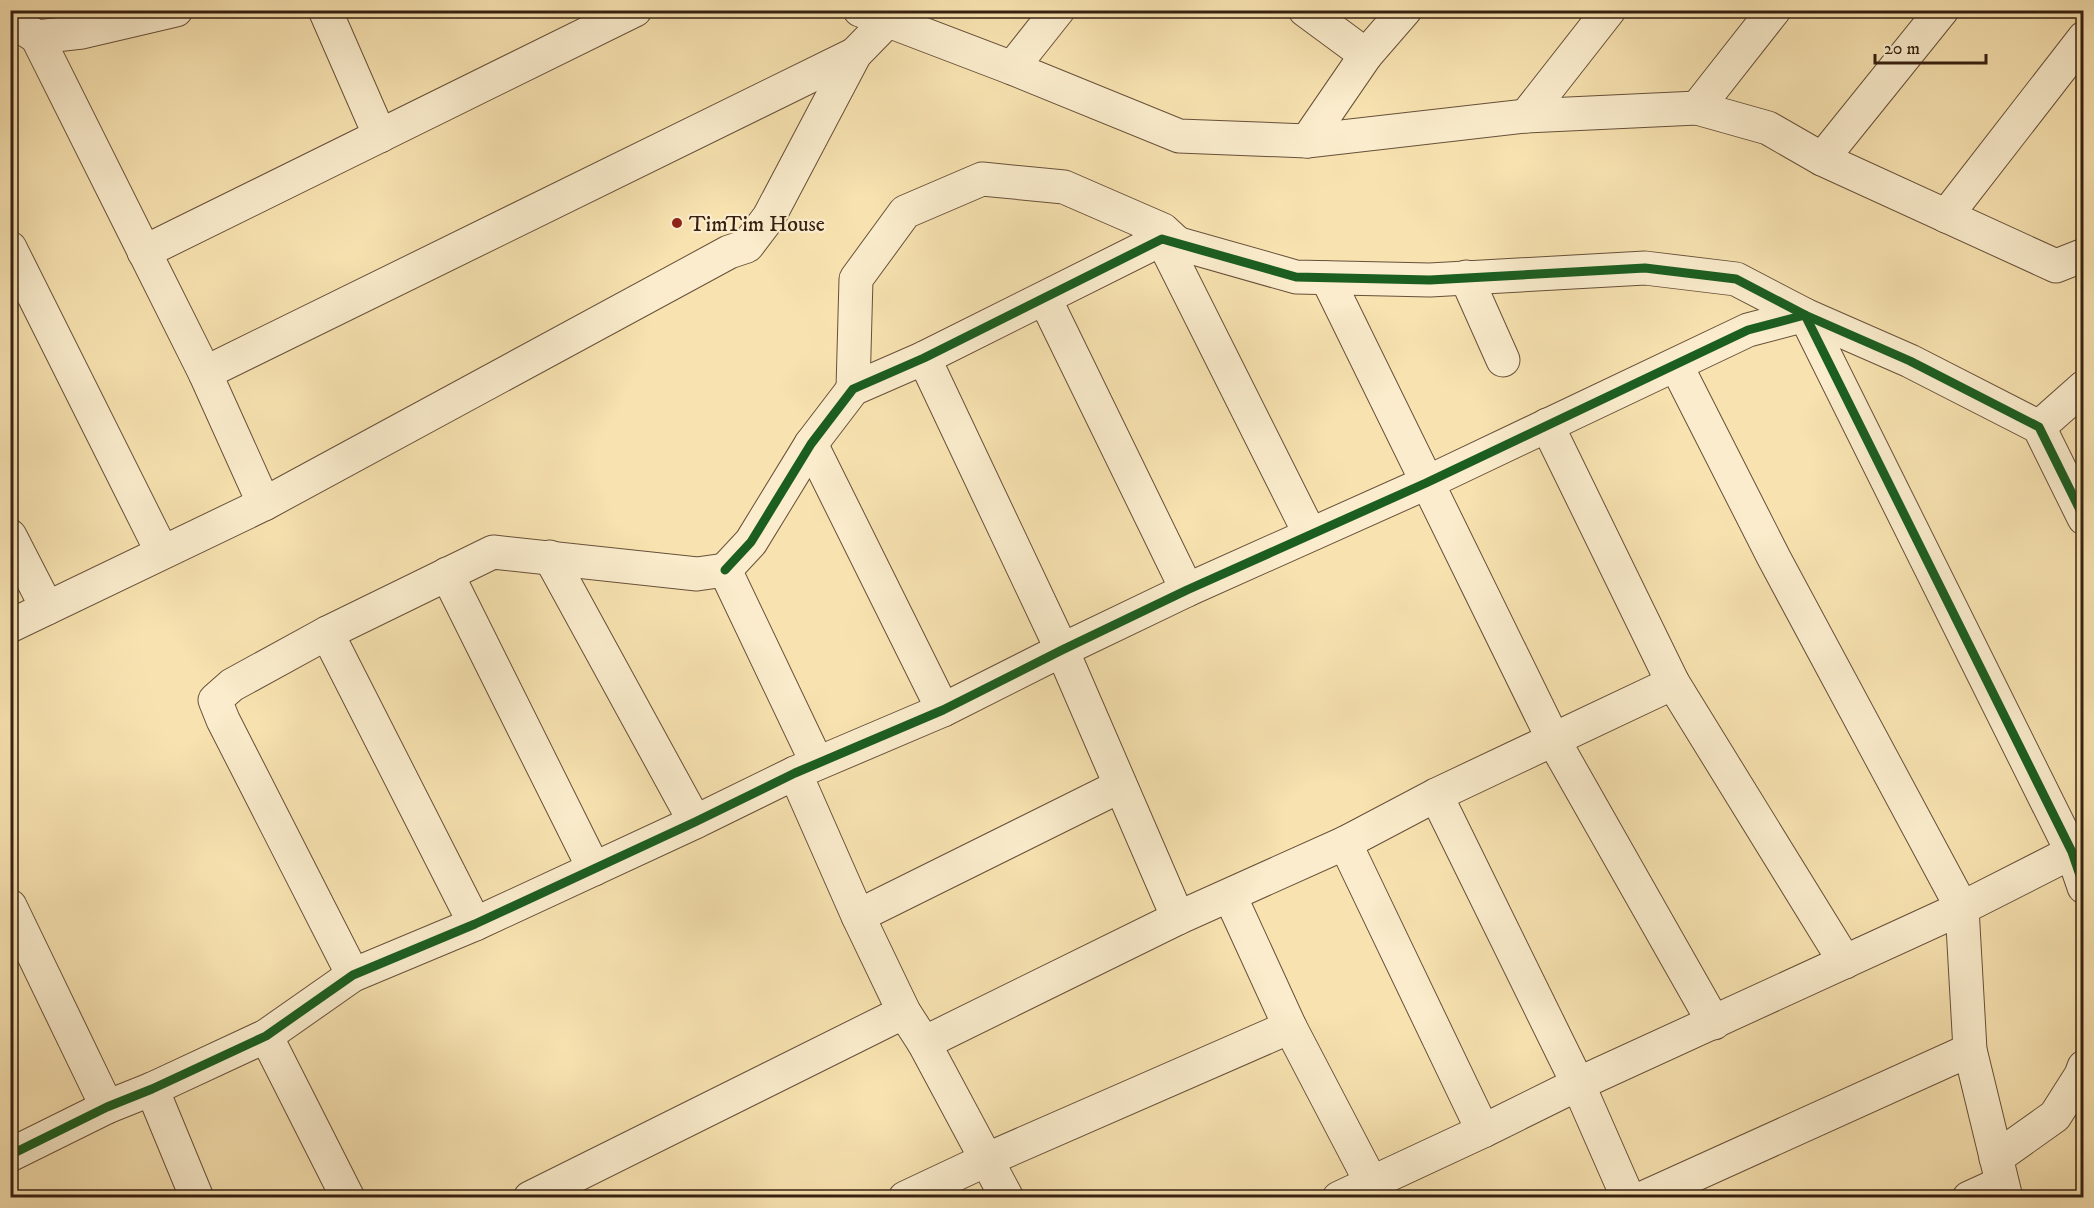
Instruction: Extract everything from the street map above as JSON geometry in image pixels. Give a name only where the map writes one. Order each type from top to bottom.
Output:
[{"type":"street","points":[[24,28],[82,32],[176,10]]},
{"type":"street","points":[[325,10],[380,136]]},
{"type":"street","points":[[144,252],[635,10]]},
{"type":"street","points":[[1012,68],[1058,10]]},
{"type":"street","points":[[1305,10],[1366,55]]},
{"type":"street","points":[[1307,141],[1366,55],[1405,10]]},
{"type":"street","points":[[1526,116],[1609,10]]},
{"type":"street","points":[[1697,108],[1774,10]]},
{"type":"street","points":[[1822,159],[1942,10]]},
{"type":"street","points":[[10,626],[264,504],[729,252],[747,246],[770,217],[855,54],[883,14],[1179,136],[1307,141],[1526,116],[1697,108],[1768,128],[1822,159],[2055,266],[2084,255]]},
{"type":"street","points":[[24,28],[206,372],[264,504]]},
{"type":"street","points":[[1946,216],[2084,38]]},
{"type":"street","points":[[206,372],[855,54]]},
{"type":"street","points":[[853,389],[856,279],[905,212],[982,179],[1064,187],[1163,231],[1310,534]]},
{"type":"street","points":[[353,975],[215,700],[232,685],[327,633],[494,552],[550,556],[697,574],[725,570],[751,542],[811,444],[853,389],[924,358],[1169,240],[1296,277],[1430,280],[1645,268],[1736,279],[1805,315],[1910,361],[2039,427],[2084,518]]},
{"type":"street","points":[[10,248],[162,552]]},
{"type":"street","points":[[1327,278],[1554,741],[1714,1023]]},
{"type":"street","points":[[1466,278],[1503,360]]},
{"type":"street","points":[[1045,299],[1187,590]]},
{"type":"street","points":[[10,1155],[107,1107],[152,1089],[266,1036],[353,975],[475,924],[806,768],[943,710],[1187,590],[1426,483],[1748,330],[1805,315]]},
{"type":"street","points":[[1805,315],[2078,849],[2084,886]]},
{"type":"street","points":[[924,358],[1062,650],[1178,918]]},
{"type":"street","points":[[1676,365],[1774,558],[1962,908],[1970,1050],[2001,1180]]},
{"type":"street","points":[[2039,427],[2084,387]]},
{"type":"street","points":[[1547,425],[1672,683],[1845,962]]},
{"type":"street","points":[[811,444],[943,710]]},
{"type":"street","points":[[10,536],[48,608]]},
{"type":"street","points":[[550,556],[695,822]]},
{"type":"street","points":[[725,570],[806,768],[858,916],[904,1012],[924,1043],[1007,1197]]},
{"type":"street","points":[[447,574],[594,868]]},
{"type":"street","points":[[327,633],[475,924]]},
{"type":"street","points":[[924,1043],[1178,918],[1345,843],[1436,795],[1554,741],[1672,683]]},
{"type":"street","points":[[858,916],[1120,786]]},
{"type":"street","points":[[1436,795],[1578,1084],[1628,1197]]},
{"type":"street","points":[[1345,843],[1483,1131]]},
{"type":"street","points":[[1339,1197],[1483,1131],[1578,1084],[1962,908],[2078,849]]},
{"type":"street","points":[[1230,896],[1290,1027],[1371,1182]]},
{"type":"street","points":[[10,906],[107,1107]]},
{"type":"street","points":[[530,1197],[904,1012]]},
{"type":"street","points":[[905,1197],[1290,1027]]},
{"type":"street","points":[[266,1036],[348,1197]]},
{"type":"street","points":[[1643,1197],[1970,1050]]},
{"type":"street","points":[[1969,1197],[2001,1180],[2055,1116],[2084,1067]]},
{"type":"street","points":[[152,1089],[196,1197]]},
{"type":"cycle path","points":[[725,570],[751,542],[811,444],[853,389],[924,358],[1162,239],[1296,277],[1430,280],[1645,268],[1736,279],[1805,315],[2072,852],[2084,887]]},
{"type":"cycle path","points":[[10,1155],[107,1107],[152,1089],[266,1036],[353,975],[475,924],[795,773],[943,710],[1187,590],[1426,483],[1748,330],[1805,315],[1910,361],[2039,427],[2084,518]]},
{"type":"place","name":"TimTim House","points":[[677,223]]}]
